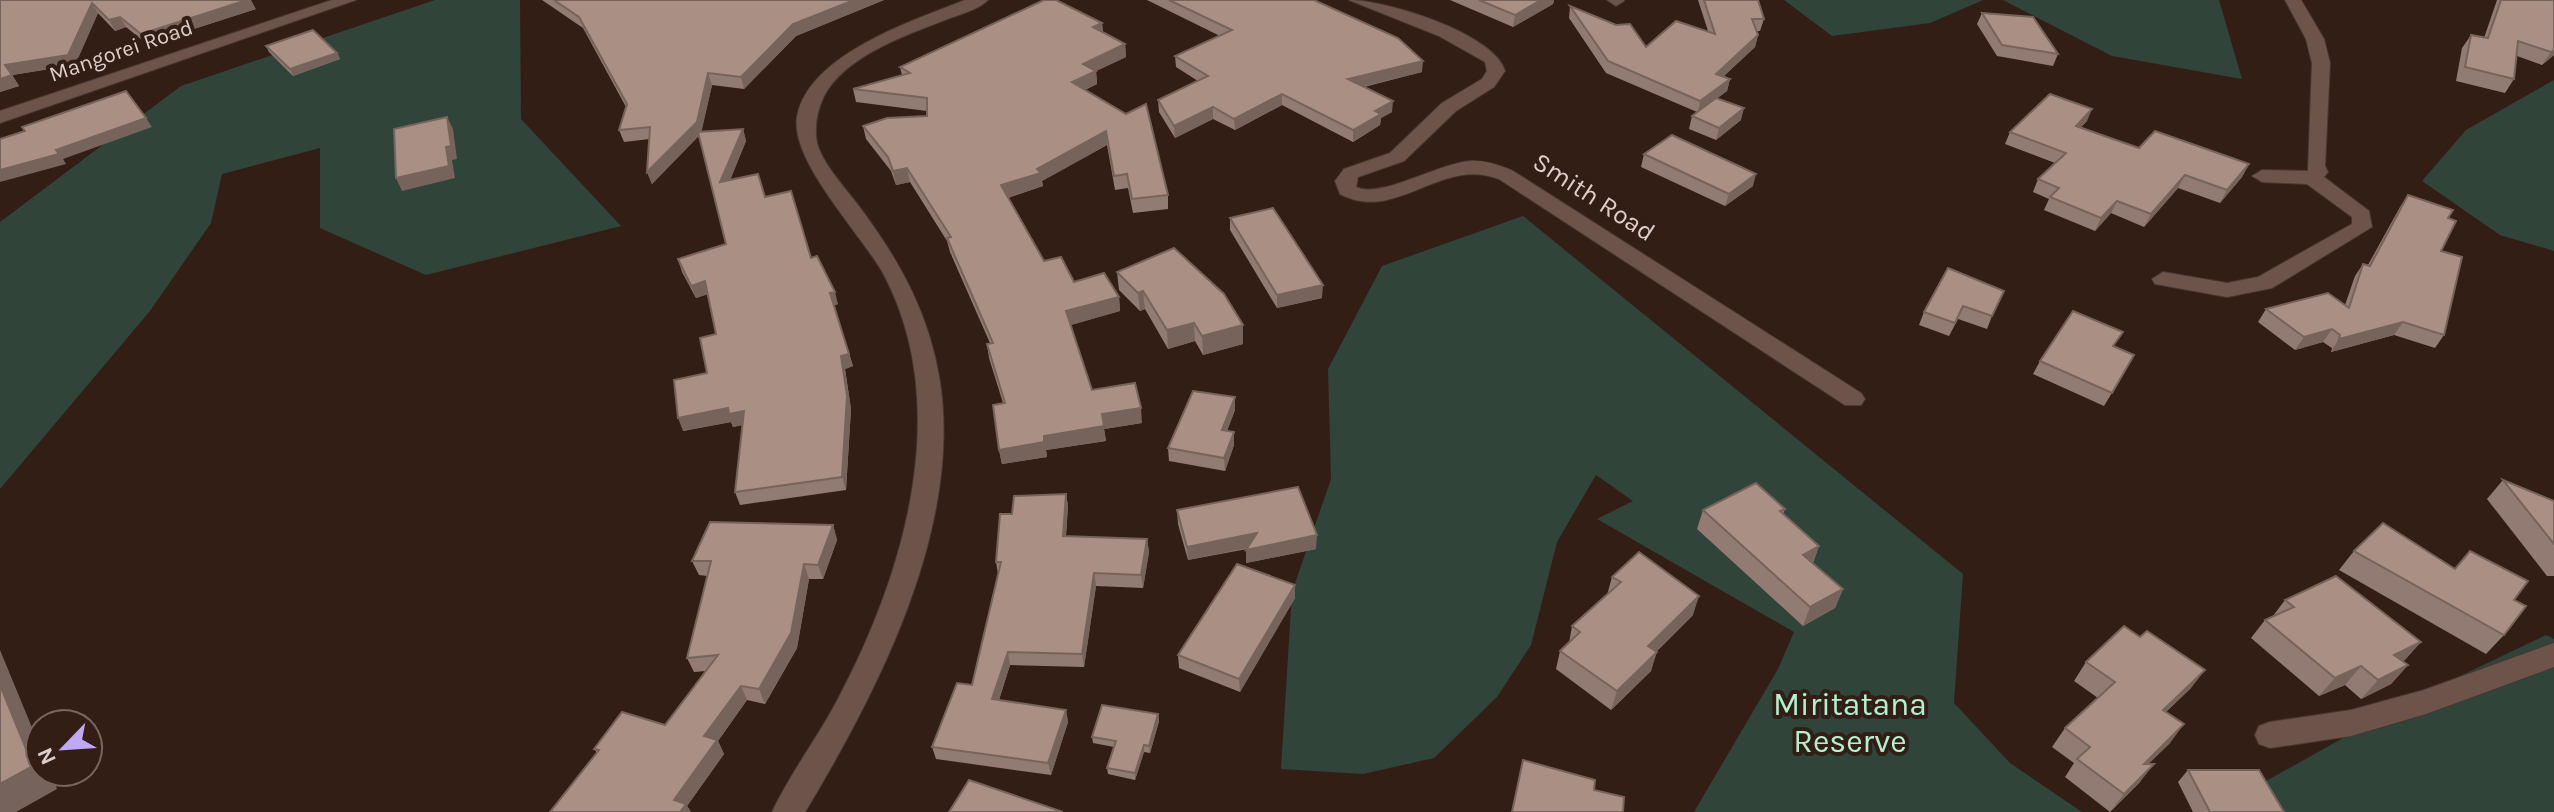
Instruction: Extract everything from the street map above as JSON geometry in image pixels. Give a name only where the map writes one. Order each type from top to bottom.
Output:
[{"type":"street","points":[[293,0],[308,13]]},
{"type":"street","name":"Mangorei Road","points":[[0,117],[348,0]]},
{"type":"street","points":[[788,812],[864,682],[891,615],[925,479],[929,420],[925,368],[915,322],[874,237],[808,145],[803,129],[805,110],[829,77],[851,60],[980,0]]},
{"type":"street","name":"Smith Road","points":[[1357,0],[1395,16],[1448,32],[1482,51],[1493,60],[1496,71],[1488,83],[1449,107],[1397,157],[1351,173],[1345,181],[1347,190],[1365,198],[1382,198],[1446,171],[1471,167],[1500,172],[1517,180],[1853,399]]},
{"type":"street","points":[[2293,0],[2315,39],[2321,63],[2315,166],[2318,172],[2312,178]]},
{"type":"street","points":[[2163,279],[2227,290],[2264,283],[2362,227],[2362,215],[2312,178],[2262,176]]},
{"type":"street","points":[[2270,735],[2351,723],[2426,702],[2554,655]]},
{"type":"green space","points":[[435,0],[520,0],[521,119],[621,226],[426,275],[320,228],[320,148],[222,174],[211,223],[150,311],[0,489],[0,222],[181,86]]},
{"type":"green space","points":[[1784,0],[1983,0],[1930,23],[1832,36]]},
{"type":"green space","points":[[2003,0],[2219,0],[2242,79],[2112,56]]},
{"type":"green space","points":[[2554,80],[2554,251],[2500,235],[2422,181],[2466,130]]},
{"type":"green space","name":"Miritatana Reserve","points":[[1523,216],[1963,574],[1954,703],[2010,763],[2082,812],[1694,812],[1778,669],[1794,632],[1597,519],[1633,501],[1596,475],[1557,542],[1531,645],[1497,697],[1434,758],[1363,774],[1281,769],[1292,592],[1331,479],[1328,369],[1382,266]]},
{"type":"green space","points":[[2546,635],[2554,639],[2554,812],[2211,812],[2418,696]]},
{"type":"building","points":[[0,0],[247,0],[141,34],[120,17],[109,20],[92,3],[68,55],[5,65],[12,75],[0,79]]},
{"type":"building","points":[[554,0],[854,0],[793,24],[741,77],[708,73],[697,122],[647,172],[650,127],[619,130],[627,104],[579,17]]},
{"type":"building","points":[[1044,0],[1056,0],[1102,23],[1093,27],[1125,44],[1083,64],[1096,71],[1072,82],[1126,114],[1146,104],[1168,195],[1132,199],[1127,174],[1114,176],[1106,131],[1037,169],[1041,173],[1001,185],[1044,261],[1061,257],[1074,282],[1104,273],[1119,297],[1066,311],[1092,390],[1135,383],[1141,408],[1102,414],[1104,426],[1044,436],[1044,442],[999,450],[993,405],[1005,403],[987,344],[993,343],[947,238],[951,237],[907,168],[893,171],[888,157],[863,126],[887,118],[927,116],[927,98],[853,89],[910,73],[900,67]]},
{"type":"building","points":[[1169,0],[1314,0],[1398,38],[1423,61],[1348,79],[1393,101],[1375,111],[1381,114],[1353,130],[1282,94],[1234,119],[1213,107],[1174,126],[1158,100],[1208,76],[1175,56],[1232,30]]},
{"type":"building","points":[[1479,0],[1541,0],[1515,15]]},
{"type":"building","points":[[1704,0],[1758,0],[1764,19],[1752,19],[1758,35],[1716,74],[1730,79],[1700,101],[1608,61],[1570,6],[1616,25],[1630,24],[1646,47],[1676,21],[1715,34]]},
{"type":"building","points":[[2501,0],[2554,0],[2554,50],[2551,52],[2518,41],[2514,79],[2465,67],[2471,35],[2488,38]]},
{"type":"building","points":[[1982,13],[2033,17],[2058,54],[2002,45]]},
{"type":"building","points":[[313,30],[337,53],[290,69],[266,46]]},
{"type":"building","points":[[126,91],[146,118],[56,150],[59,154],[0,170],[0,139],[25,131],[22,127]]},
{"type":"building","points":[[2050,94],[2092,109],[2076,126],[2139,148],[2155,131],[2249,164],[2227,190],[2185,175],[2151,214],[2117,201],[2101,218],[2050,197],[2059,188],[2038,179],[2066,153],[2010,132]]},
{"type":"building","points":[[1716,98],[1744,108],[1719,128],[1692,116]]},
{"type":"building","points":[[447,117],[451,146],[446,147],[449,166],[396,178],[394,129]]},
{"type":"building","points":[[743,129],[720,182],[758,174],[765,197],[791,191],[811,258],[817,256],[835,292],[830,293],[849,354],[841,356],[847,396],[842,477],[735,492],[744,411],[729,414],[728,408],[678,418],[674,380],[707,373],[700,338],[716,334],[705,281],[691,286],[678,259],[726,244],[698,132]]},
{"type":"building","points":[[1672,135],[1756,174],[1729,194],[1644,154]]},
{"type":"building","points":[[2408,195],[2453,210],[2448,218],[2456,221],[2441,251],[2462,257],[2444,335],[2403,322],[2339,339],[2340,335],[2332,329],[2304,337],[2266,309],[2328,293],[2349,308],[2363,264],[2370,266]]},
{"type":"building","points":[[1273,208],[1323,285],[1277,295],[1230,218]]},
{"type":"building","points":[[1174,248],[1224,294],[1243,325],[1202,336],[1194,323],[1167,330],[1143,291],[1138,293],[1117,272]]},
{"type":"building","points":[[1948,268],[2004,291],[1992,316],[1963,306],[1955,323],[1924,312]]},
{"type":"building","points":[[2073,311],[2123,332],[2113,346],[2134,355],[2112,393],[2040,361]]},
{"type":"building","points":[[1193,391],[1235,397],[1222,430],[1234,432],[1224,458],[1168,448]]},
{"type":"building","points":[[2503,480],[2554,501],[2554,544]]},
{"type":"building","points":[[1756,483],[1785,509],[1780,511],[1819,546],[1803,555],[1843,589],[1810,607],[1703,510]]},
{"type":"building","points":[[1298,487],[1317,535],[1246,550],[1257,533],[1187,547],[1177,510]]},
{"type":"building","points":[[1066,494],[1063,536],[1147,539],[1141,575],[1094,573],[1082,654],[1008,652],[992,699],[1066,710],[1048,763],[932,747],[957,683],[972,685],[1001,562],[996,562],[1000,514],[1012,514],[1014,496]]},
{"type":"building","points":[[710,522],[833,525],[818,565],[804,564],[791,633],[759,689],[741,686],[704,736],[717,740],[674,800],[686,804],[680,812],[550,812],[599,750],[594,749],[622,712],[665,725],[718,655],[687,658],[711,561],[692,561]]},
{"type":"building","points":[[2383,523],[2455,569],[2470,551],[2528,581],[2514,600],[2526,606],[2504,635],[2354,551]]},
{"type":"building","points":[[1639,552],[1699,596],[1648,646],[1657,652],[1617,691],[1560,651],[1580,632],[1572,626],[1621,582],[1612,577]]},
{"type":"building","points":[[1237,564],[1295,585],[1239,679],[1178,655]]},
{"type":"building","points":[[2336,576],[2421,642],[2394,655],[2408,665],[2378,680],[2361,666],[2335,678],[2265,620],[2294,607],[2285,600]]},
{"type":"building","points":[[2124,626],[2140,637],[2147,631],[2205,670],[2163,710],[2184,724],[2144,764],[2154,764],[2124,794],[2077,759],[2090,747],[2065,728],[2115,682],[2086,662]]},
{"type":"building","points":[[0,685],[24,744],[24,771],[0,784]]},
{"type":"building","points":[[1102,705],[1158,714],[1149,746],[1144,745],[1135,773],[1107,768],[1116,741],[1092,737]]},
{"type":"building","points":[[1523,760],[1595,780],[1594,790],[1624,797],[1623,812],[1512,812]]},
{"type":"building","points":[[2188,770],[2259,770],[2284,812],[2210,812]]},
{"type":"building","points":[[969,780],[1063,812],[949,812]]}]
